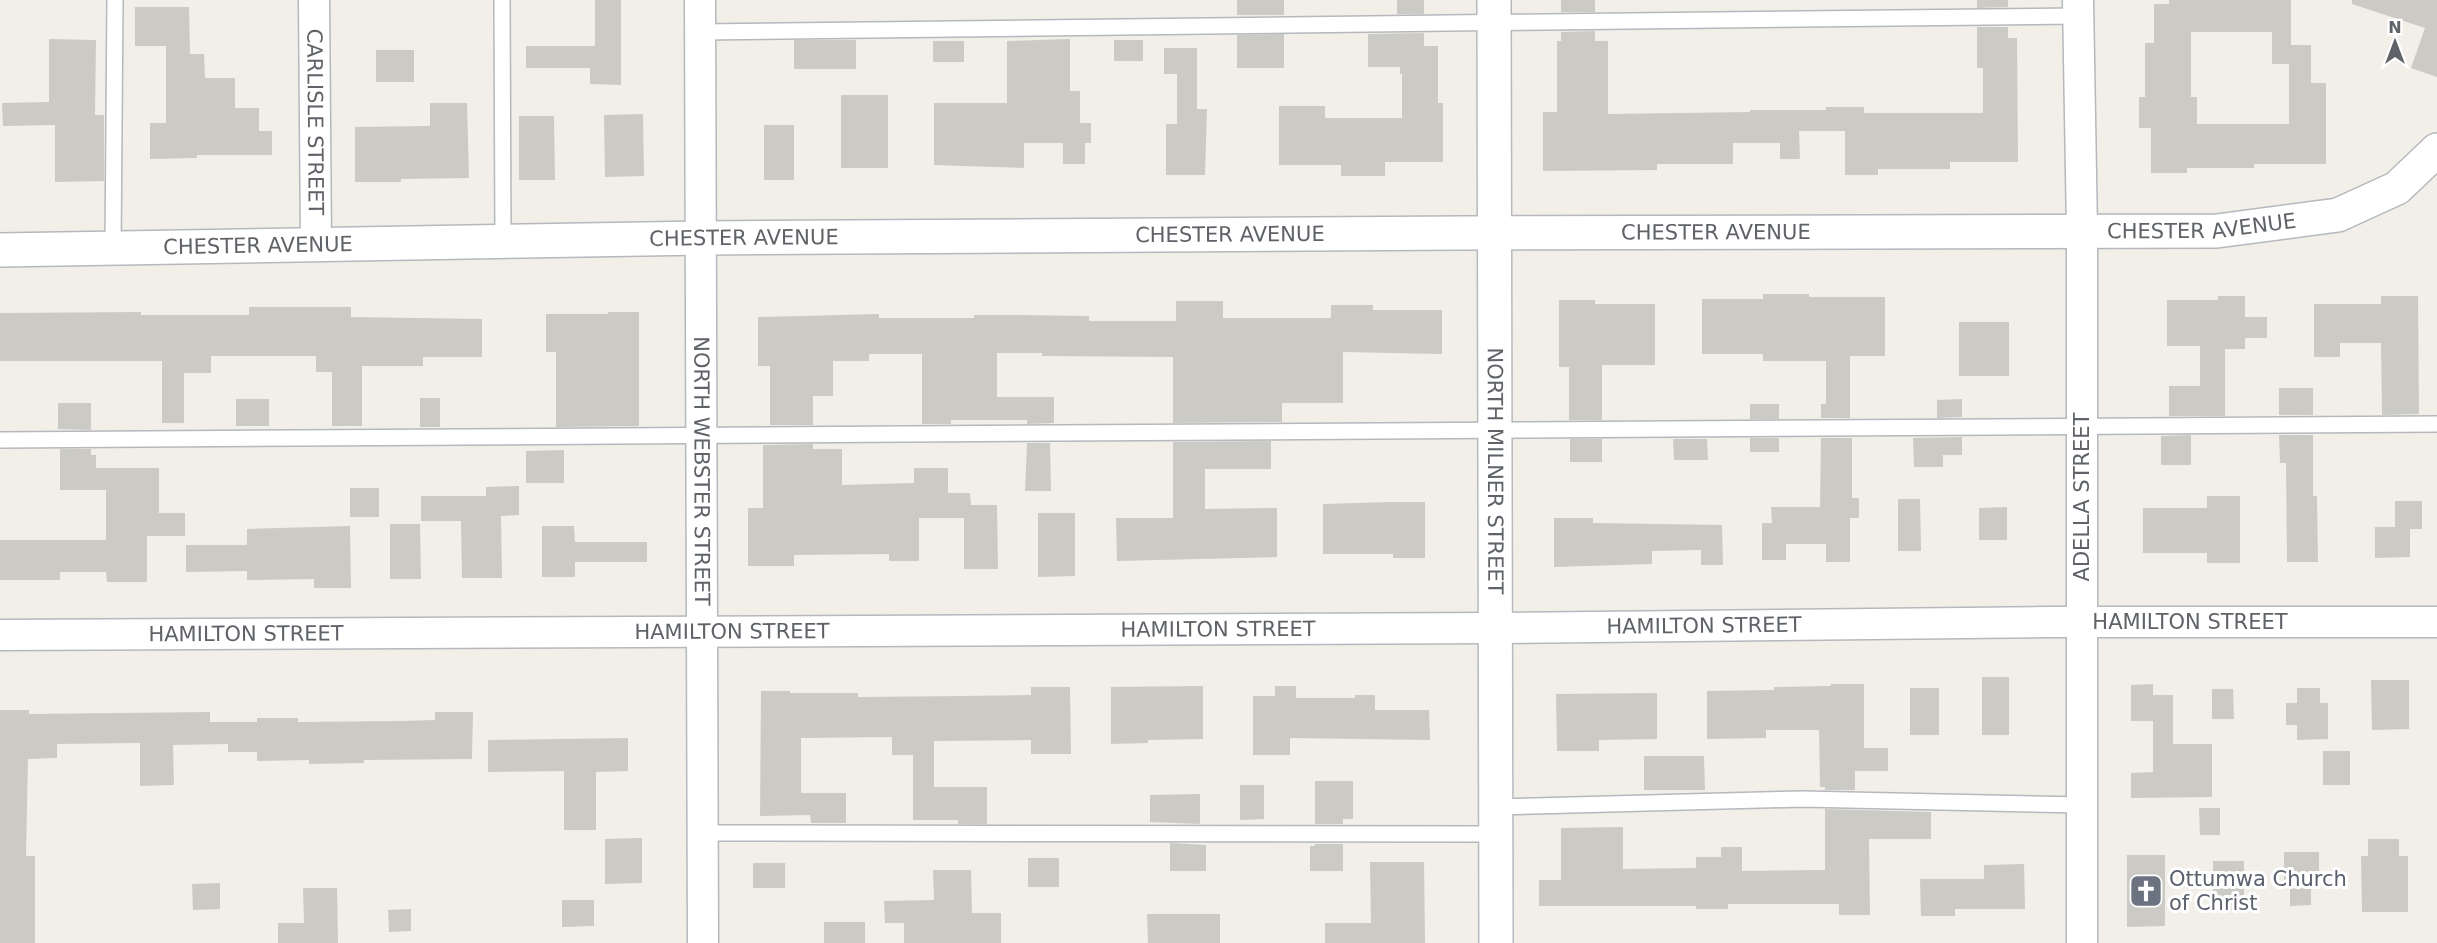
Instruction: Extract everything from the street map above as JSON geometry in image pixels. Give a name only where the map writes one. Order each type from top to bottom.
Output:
[{"type":"street","name":"CARLISLE STREET","points":[[314,0],[316,244]]},
{"type":"street","name":"NORTH WEBSTER STREET","points":[[700,0],[703,238],[703,943]]},
{"type":"street","name":"ADELLA STREET","points":[[2078,8],[2082,231],[2082,943]]},
{"type":"street","name":"NORTH MILNER STREET","points":[[1494,12],[1496,943]]},
{"type":"street","name":"CHESTER AVENUE","points":[[0,250],[703,238],[2217,231],[2338,215],[2397,188],[2437,150]]},
{"type":"street","name":"HAMILTON STREET","points":[[0,635],[1496,628],[2082,622],[2437,622]]},
{"type":"lane","points":[[113,248],[115,0]]},
{"type":"lane","points":[[502,0],[502,241]]},
{"type":"lane","points":[[701,32],[1236,24],[1494,12],[2078,8]]},
{"type":"lane","points":[[0,440],[2437,424]]},
{"type":"lane","points":[[703,832],[1496,820],[1802,799],[2081,805]]},
{"type":"building","points":[[595,0],[621,0],[621,85],[590,84],[590,68],[526,68],[526,46],[595,46]]},
{"type":"building","points":[[1237,0],[1284,0],[1284,15],[1237,15]]},
{"type":"building","points":[[1397,0],[1424,0],[1424,14],[1397,14]]},
{"type":"building","points":[[1561,0],[1595,0],[1595,12],[1561,12]]},
{"type":"building","points":[[1977,0],[2008,0],[2008,7],[1977,8]]},
{"type":"building","points":[[2169,0],[2291,0],[2291,45],[2311,45],[2311,83],[2326,83],[2326,164],[2254,164],[2254,168],[2187,168],[2187,173],[2151,173],[2151,128],[2139,128],[2139,97],[2145,97],[2145,43],[2154,43],[2154,4],[2169,4]],"holes":[[[2191,32],[2272,32],[2272,64],[2289,64],[2289,124],[2197,124],[2197,97],[2191,97]]]},
{"type":"building","points":[[2352,0],[2437,0],[2437,77],[2411,68],[2425,28],[2352,4]]},
{"type":"building","points":[[135,7],[189,7],[190,54],[204,54],[205,78],[235,78],[235,108],[259,108],[259,131],[272,131],[272,155],[197,155],[197,158],[150,159],[150,123],[166,123],[166,46],[135,46]]},
{"type":"building","points":[[1977,27],[2008,27],[2008,38],[2017,38],[2018,162],[1950,162],[1950,169],[1878,169],[1878,175],[1845,175],[1845,131],[1799,131],[1800,159],[1780,159],[1780,143],[1733,143],[1733,164],[1657,164],[1657,170],[1543,171],[1543,112],[1557,112],[1557,41],[1561,41],[1561,32],[1595,31],[1595,41],[1608,41],[1608,114],[1826,110],[1826,107],[1864,107],[1864,113],[1983,113],[1983,68],[1977,68]]},
{"type":"building","points":[[1424,33],[1424,46],[1438,46],[1438,103],[1443,103],[1443,162],[1385,162],[1385,176],[1341,176],[1341,165],[1279,165],[1279,106],[1325,106],[1325,118],[1402,118],[1400,67],[1368,67],[1368,34]]},
{"type":"building","points":[[1284,34],[1284,68],[1237,68],[1237,35]]},
{"type":"building","points":[[49,39],[96,40],[95,115],[104,115],[104,181],[55,182],[55,125],[3,126],[2,103],[49,102]]},
{"type":"building","points":[[1070,39],[1070,91],[1080,91],[1080,123],[1091,123],[1091,143],[1085,143],[1085,164],[1063,164],[1063,143],[1024,143],[1024,168],[934,165],[934,103],[1007,103],[1007,41]]},
{"type":"building","points":[[794,40],[856,40],[856,69],[794,69]]},
{"type":"building","points":[[1114,40],[1143,40],[1143,61],[1114,61]]},
{"type":"building","points":[[933,41],[964,41],[964,62],[933,62]]},
{"type":"building","points":[[1164,48],[1197,48],[1197,109],[1207,109],[1205,175],[1166,175],[1166,124],[1177,124],[1177,74],[1164,74]]},
{"type":"building","points":[[376,50],[414,50],[414,82],[376,82]]},
{"type":"building","points":[[841,95],[888,95],[888,168],[841,168]]},
{"type":"building","points":[[430,103],[467,103],[469,178],[355,182],[355,127],[430,126]]},
{"type":"building","points":[[643,114],[644,176],[605,177],[604,115]]},
{"type":"building","points":[[519,116],[554,116],[555,180],[519,180]]},
{"type":"building","points":[[764,125],[794,125],[794,180],[764,180]]},
{"type":"building","points":[[1763,294],[1809,294],[1809,297],[1885,297],[1885,356],[1850,356],[1850,418],[1821,418],[1821,404],[1826,404],[1826,361],[1763,361],[1763,354],[1702,354],[1702,299],[1763,299]]},
{"type":"building","points":[[2218,296],[2245,296],[2245,317],[2267,317],[2267,338],[2245,338],[2245,349],[2225,349],[2225,416],[2169,416],[2169,386],[2200,386],[2200,346],[2167,346],[2167,300],[2218,300]]},
{"type":"building","points":[[2381,296],[2418,296],[2419,414],[2382,415],[2381,343],[2340,343],[2340,357],[2314,357],[2314,304],[2381,304]]},
{"type":"building","points":[[1559,300],[1595,300],[1595,304],[1655,304],[1655,365],[1602,365],[1602,420],[1569,420],[1569,367],[1559,367]]},
{"type":"building","points":[[1176,301],[1223,301],[1223,318],[1331,318],[1331,305],[1373,305],[1373,310],[1442,310],[1442,354],[1343,352],[1343,403],[1282,403],[1282,422],[1173,423],[1173,357],[1042,356],[1042,353],[997,353],[997,397],[1054,397],[1054,423],[1027,424],[1027,420],[951,420],[951,424],[922,424],[922,354],[869,354],[869,361],[833,361],[833,396],[813,396],[813,425],[770,425],[770,366],[758,366],[758,317],[879,314],[879,318],[974,318],[974,315],[1018,315],[1089,316],[1089,321],[1176,321]]},
{"type":"building","points":[[249,307],[351,307],[351,317],[482,319],[482,357],[423,357],[423,366],[362,366],[362,426],[332,426],[332,372],[316,372],[316,356],[211,356],[211,373],[184,373],[184,423],[162,423],[162,361],[0,361],[0,313],[141,312],[141,315],[249,315]]},
{"type":"building","points":[[608,312],[639,312],[639,426],[556,427],[556,352],[546,352],[546,314],[608,314]]},
{"type":"building","points":[[1959,322],[2009,322],[2009,376],[1959,376]]},
{"type":"building","points":[[2279,388],[2313,388],[2313,415],[2279,415]]},
{"type":"building","points":[[420,398],[440,398],[440,427],[420,427]]},
{"type":"building","points":[[236,399],[269,399],[269,426],[236,426]]},
{"type":"building","points":[[1962,399],[1962,417],[1937,418],[1937,400]]},
{"type":"building","points":[[58,403],[91,403],[91,430],[58,429]]},
{"type":"building","points":[[1750,404],[1779,404],[1779,419],[1750,419]]},
{"type":"building","points":[[2191,435],[2191,465],[2161,465],[2161,436]]},
{"type":"building","points":[[2279,435],[2313,435],[2313,496],[2317,496],[2318,562],[2287,562],[2286,463],[2280,463]]},
{"type":"building","points":[[1962,437],[1962,455],[1943,455],[1943,467],[1914,467],[1913,438]]},
{"type":"building","points":[[1750,438],[1779,438],[1779,452],[1750,452]]},
{"type":"building","points":[[1821,438],[1852,438],[1852,498],[1859,498],[1859,518],[1850,518],[1850,562],[1826,562],[1826,544],[1786,544],[1786,560],[1762,560],[1762,523],[1772,523],[1771,507],[1820,507]]},
{"type":"building","points":[[1570,439],[1602,439],[1602,462],[1570,462]]},
{"type":"building","points":[[1673,439],[1707,439],[1708,460],[1674,460]]},
{"type":"building","points":[[1271,441],[1271,469],[1205,469],[1205,509],[1277,508],[1277,557],[1117,561],[1116,518],[1173,518],[1173,442]]},
{"type":"building","points":[[1027,443],[1050,443],[1051,491],[1025,491]]},
{"type":"building","points":[[813,444],[813,449],[842,449],[842,485],[914,483],[914,468],[948,468],[948,493],[970,493],[971,505],[997,505],[998,569],[964,569],[964,518],[919,518],[919,561],[889,561],[889,554],[794,555],[794,566],[748,566],[748,508],[763,508],[763,445]]},
{"type":"building","points":[[60,449],[91,449],[91,455],[96,455],[96,468],[159,468],[159,513],[185,513],[185,536],[147,536],[147,582],[107,582],[106,572],[60,572],[60,580],[0,580],[0,540],[106,540],[106,490],[60,490]]},
{"type":"building","points":[[564,450],[564,483],[526,483],[526,451]]},
{"type":"building","points":[[519,486],[519,515],[501,516],[502,578],[462,578],[461,521],[421,521],[421,496],[486,496],[486,487]]},
{"type":"building","points":[[350,488],[379,488],[379,517],[350,517]]},
{"type":"building","points":[[2207,496],[2240,496],[2240,563],[2207,563],[2207,553],[2143,553],[2143,508],[2207,508]]},
{"type":"building","points":[[1898,499],[1920,499],[1921,551],[1898,551]]},
{"type":"building","points":[[2395,501],[2422,501],[2422,529],[2410,529],[2410,557],[2375,558],[2375,527],[2395,527]]},
{"type":"building","points":[[1425,502],[1425,558],[1393,558],[1393,554],[1323,554],[1323,504]]},
{"type":"building","points":[[2007,507],[2007,540],[1979,540],[1979,508]]},
{"type":"building","points":[[1038,513],[1075,513],[1075,576],[1038,577]]},
{"type":"building","points":[[1554,518],[1593,518],[1593,523],[1722,525],[1723,565],[1701,565],[1701,550],[1652,551],[1652,564],[1554,567]]},
{"type":"building","points":[[390,524],[420,524],[421,579],[390,579]]},
{"type":"building","points":[[350,526],[351,588],[314,588],[314,579],[247,580],[247,571],[186,572],[186,545],[247,545],[247,529]]},
{"type":"building","points":[[542,526],[574,526],[575,542],[647,542],[647,562],[575,562],[575,577],[542,577]]},
{"type":"building","points":[[1982,677],[2009,677],[2009,735],[1982,735]]},
{"type":"building","points":[[2371,680],[2409,680],[2409,729],[2372,730]]},
{"type":"building","points":[[1831,684],[1864,684],[1864,748],[1888,748],[1888,771],[1855,771],[1855,790],[1825,790],[1825,787],[1820,787],[1819,730],[1766,730],[1766,738],[1707,739],[1707,691],[1774,690],[1774,687],[1831,686]]},
{"type":"building","points":[[2153,684],[2153,695],[2173,695],[2173,744],[2212,744],[2212,797],[2131,798],[2131,773],[2153,772],[2153,721],[2131,721],[2131,685]]},
{"type":"building","points":[[1203,686],[1203,739],[1148,740],[1148,743],[1111,744],[1111,687]]},
{"type":"building","points":[[1275,686],[1296,686],[1296,698],[1355,698],[1355,695],[1375,695],[1375,710],[1429,710],[1430,740],[1290,738],[1290,755],[1253,755],[1253,696],[1275,696]]},
{"type":"building","points":[[1031,687],[1070,687],[1071,754],[1031,754],[1031,740],[934,741],[934,787],[987,787],[987,824],[958,824],[958,820],[913,820],[913,755],[892,755],[892,737],[801,738],[801,793],[846,793],[846,823],[811,823],[810,815],[760,816],[761,691],[858,693],[858,697],[1031,695]]},
{"type":"building","points":[[1910,688],[1939,688],[1939,735],[1910,735]]},
{"type":"building","points":[[2297,688],[2320,688],[2320,703],[2328,703],[2328,739],[2297,740],[2297,725],[2286,725],[2286,703],[2297,703]]},
{"type":"building","points":[[2212,689],[2233,689],[2234,719],[2212,719]]},
{"type":"building","points":[[1657,693],[1657,739],[1599,740],[1599,751],[1557,751],[1556,694]]},
{"type":"building","points":[[0,710],[29,710],[29,714],[210,712],[210,722],[257,722],[257,718],[298,718],[298,722],[435,720],[435,712],[473,712],[472,759],[364,760],[364,763],[309,764],[309,760],[257,761],[257,752],[228,752],[228,744],[173,745],[174,785],[140,786],[140,743],[57,744],[57,758],[28,759],[26,856],[35,856],[35,943],[0,943]]},
{"type":"building","points":[[628,738],[628,771],[596,772],[596,830],[564,830],[564,771],[488,772],[488,740]]},
{"type":"building","points":[[2323,751],[2350,751],[2350,785],[2323,785]]},
{"type":"building","points":[[1644,756],[1704,756],[1705,790],[1644,790]]},
{"type":"building","points":[[1315,781],[1353,781],[1353,819],[1343,819],[1343,824],[1315,824]]},
{"type":"building","points":[[1240,785],[1264,785],[1264,819],[1240,820]]},
{"type":"building","points":[[1200,794],[1200,824],[1150,822],[1150,795]]},
{"type":"building","points":[[2199,808],[2220,808],[2220,835],[2200,835]]},
{"type":"building","points":[[1825,809],[1931,812],[1931,839],[1869,839],[1870,915],[1839,915],[1839,904],[1728,904],[1728,909],[1696,909],[1696,906],[1539,906],[1539,880],[1561,880],[1561,828],[1623,827],[1623,869],[1696,868],[1696,857],[1721,857],[1721,847],[1742,847],[1742,871],[1825,870]]},
{"type":"building","points":[[642,838],[642,883],[605,884],[605,839]]},
{"type":"building","points":[[2368,839],[2399,839],[2399,856],[2408,856],[2408,912],[2362,912],[2361,856],[2368,856]]},
{"type":"building","points":[[1170,843],[1206,845],[1206,871],[1170,871]]},
{"type":"building","points":[[1315,844],[1343,844],[1343,871],[1310,871],[1310,846],[1315,846]]},
{"type":"building","points":[[2284,852],[2319,852],[2319,885],[2311,885],[2311,905],[2290,906],[2290,886],[2284,886]]},
{"type":"building","name":"Ottumwa Church of Christ","points":[[2127,855],[2165,855],[2165,926],[2127,927]]},
{"type":"building","points":[[1028,858],[1059,858],[1059,887],[1028,887]]},
{"type":"building","points":[[2213,861],[2244,861],[2244,911],[2213,911]]},
{"type":"building","points":[[1370,862],[1424,862],[1425,943],[1325,943],[1325,923],[1371,923]]},
{"type":"building","points":[[753,863],[785,863],[785,888],[753,888]]},
{"type":"building","points":[[2024,864],[2025,909],[1955,909],[1955,916],[1921,916],[1920,879],[1984,879],[1984,865]]},
{"type":"building","points":[[933,870],[971,870],[972,913],[1001,913],[1001,943],[904,943],[904,923],[885,923],[884,901],[934,900]]},
{"type":"building","points":[[220,883],[220,909],[193,910],[192,884]]},
{"type":"building","points":[[303,888],[337,888],[338,943],[278,943],[278,923],[304,923]]},
{"type":"building","points":[[562,900],[594,900],[594,926],[562,927]]},
{"type":"building","points":[[411,909],[411,931],[389,932],[388,910]]},
{"type":"building","points":[[1147,914],[1220,914],[1220,943],[1148,943]]},
{"type":"building","points":[[824,922],[865,922],[865,943],[824,943]]},
{"type":"place","name":"Ottumwa Church of Christ","points":[[2146,891]]}]
